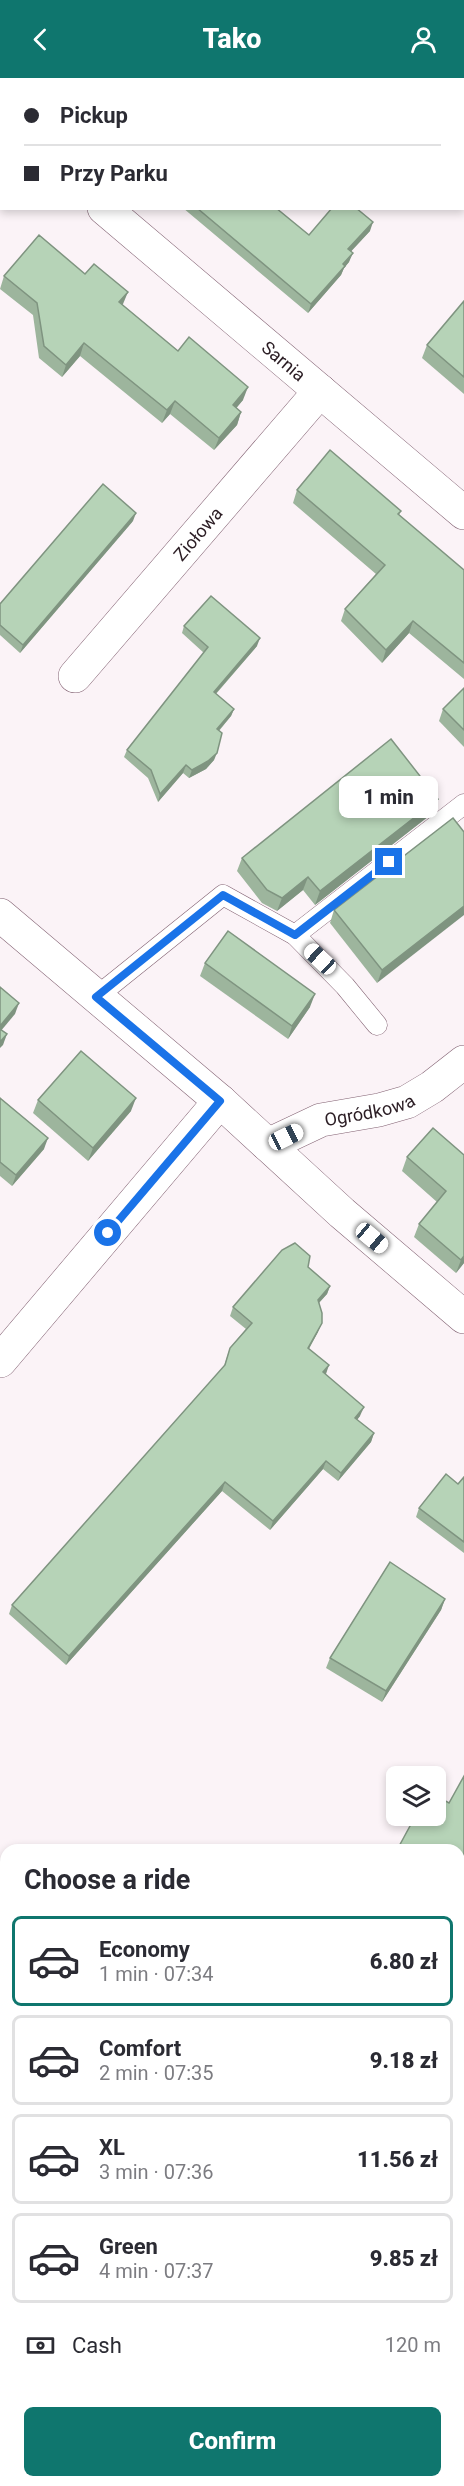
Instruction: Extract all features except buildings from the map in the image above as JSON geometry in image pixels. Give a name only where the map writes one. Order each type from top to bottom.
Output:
[{"type":"street","name":"Sarnia","points":[[106,210],[464,513]]},
{"type":"street","name":"Ziołowa","points":[[75,676],[320,391]]},
{"type":"street","points":[[0,915],[220,1101],[342,1213],[464,1317]]},
{"type":"street","name":"Ogródkowa","points":[[268,1145],[321,1120],[379,1110],[407,1102],[432,1087],[464,1062]]},
{"type":"street","points":[[0,1361],[220,1101]]},
{"type":"lane","points":[[295,935],[464,804]]},
{"type":"lane","points":[[96,997],[223,895],[295,935],[345,986],[377,1025]]},
{"type":"route","points":[[108,1233],[220,1101],[96,997],[223,895],[295,935],[389,862]]}]
